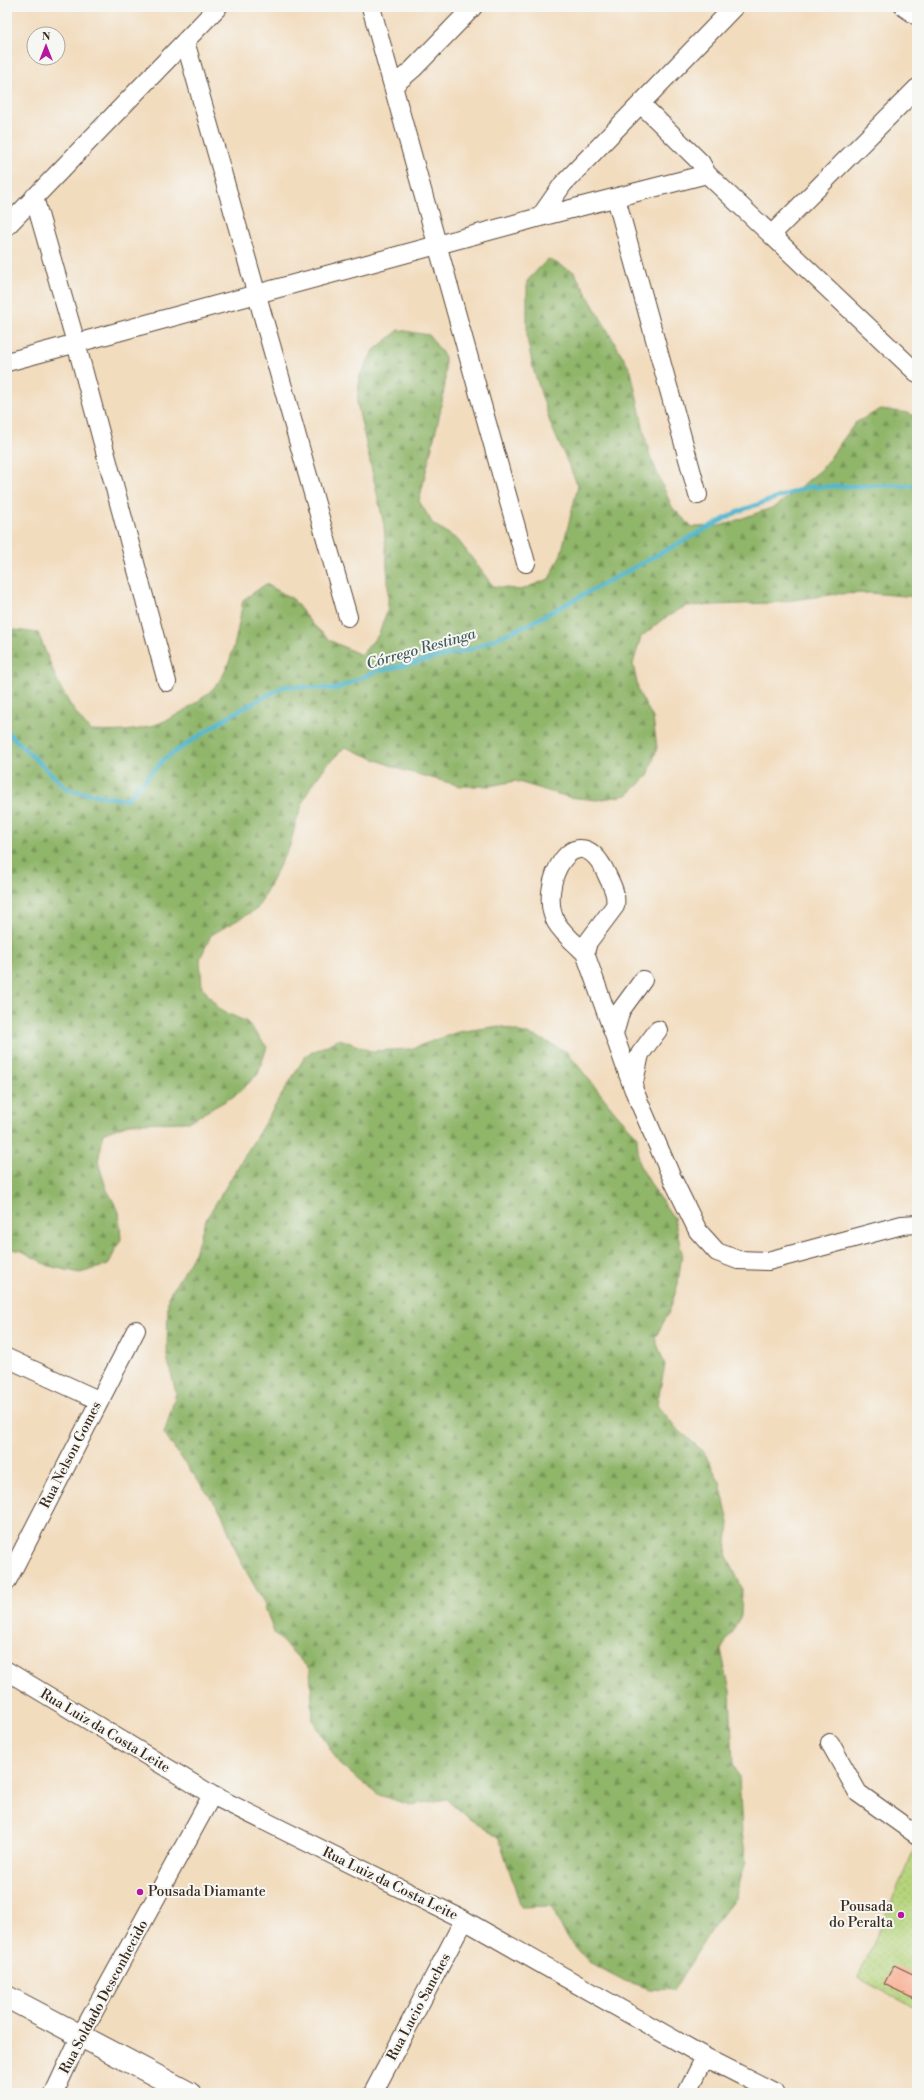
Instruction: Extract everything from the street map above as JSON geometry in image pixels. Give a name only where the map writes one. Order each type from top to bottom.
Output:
[{"type":"main road","points":[[7,1997],[189,2093]]},
{"type":"street","points":[[7,226],[218,7]]},
{"type":"street","points":[[371,7],[526,563]]},
{"type":"street","points":[[393,86],[413,69],[473,7]]},
{"type":"street","points":[[540,217],[564,184],[734,7]]},
{"type":"street","points":[[904,7],[917,16]]},
{"type":"street","points":[[185,41],[348,617]]},
{"type":"street","points":[[771,235],[917,88]]},
{"type":"street","points":[[641,104],[701,164],[707,174],[915,367]]},
{"type":"street","points":[[7,362],[540,217],[707,174]]},
{"type":"street","points":[[34,197],[76,343],[167,682]]},
{"type":"street","points":[[616,198],[698,495]]},
{"type":"street","points":[[585,953],[588,942],[615,906],[616,899],[615,891],[602,862],[588,850],[575,849],[564,856],[553,881],[550,906],[557,923],[585,953],[633,1088],[672,1178],[698,1231],[717,1252],[738,1260],[768,1262],[902,1225],[917,1224]]},
{"type":"street","points":[[616,1040],[621,1010],[643,980]]},
{"type":"street","points":[[633,1088],[640,1054],[658,1030]]},
{"type":"street","points":[[616,1040],[629,1048],[645,1048]]},
{"type":"street","name":"Rua Nelson Gomes","points":[[7,1581],[98,1400],[136,1330]]},
{"type":"street","points":[[7,1358],[98,1400]]},
{"type":"street","name":"Rua Luiz da Costa Leite","points":[[7,1671],[212,1795],[464,1920],[704,2057],[776,2093]]},
{"type":"street","points":[[830,1743],[858,1793],[917,1835]]},
{"type":"street","name":"Rua Soldado Desconhecido","points":[[54,2093],[81,2035],[212,1795]]},
{"type":"street","name":"Rua Lucio Sanches","points":[[373,2093],[464,1920]]},
{"type":"street","points":[[686,2093],[704,2057]]},
{"type":"green space","points":[[548,259],[574,272],[631,371],[649,454],[672,507],[692,527],[720,526],[777,506],[822,469],[855,423],[881,409],[908,413],[917,417],[917,597],[869,593],[837,594],[771,603],[686,606],[663,619],[641,637],[633,664],[639,693],[653,718],[657,748],[648,776],[627,795],[597,800],[568,797],[515,781],[489,786],[461,786],[402,770],[345,747],[325,767],[308,791],[297,819],[290,845],[257,909],[211,935],[200,959],[202,987],[220,1010],[247,1022],[267,1047],[258,1074],[236,1095],[188,1122],[131,1123],[104,1133],[98,1161],[106,1188],[119,1212],[121,1239],[108,1265],[80,1273],[49,1266],[22,1251],[7,1248],[7,629],[38,633],[59,685],[72,708],[91,731],[121,731],[146,728],[169,719],[205,696],[221,679],[230,660],[243,600],[266,584],[293,599],[311,623],[331,641],[361,655],[379,634],[388,608],[388,581],[384,525],[357,403],[360,376],[373,351],[399,330],[429,335],[445,357],[445,384],[440,413],[419,501],[433,524],[458,540],[493,586],[520,590],[549,579],[561,554],[578,486],[551,425],[533,368],[527,338],[527,281]]},
{"type":"green space","points":[[500,1026],[537,1037],[567,1052],[616,1113],[637,1136],[639,1164],[658,1196],[674,1218],[682,1253],[678,1284],[669,1312],[655,1338],[665,1365],[657,1404],[676,1428],[703,1451],[720,1482],[729,1523],[726,1554],[742,1588],[741,1616],[721,1650],[730,1691],[733,1763],[739,1777],[742,1832],[746,1861],[735,1898],[711,1930],[674,1990],[650,1989],[625,1981],[589,1962],[566,1936],[551,1906],[521,1907],[499,1838],[471,1820],[447,1799],[410,1805],[379,1795],[340,1765],[313,1720],[310,1670],[274,1633],[263,1601],[240,1560],[221,1512],[164,1434],[176,1393],[167,1357],[168,1297],[195,1253],[205,1221],[306,1055],[340,1039],[371,1051],[410,1049],[458,1032]]},
{"type":"green space","name":"Pousada do Peralta","points":[[917,1843],[917,2009],[858,1978]]},
{"type":"building","points":[[894,1965],[917,1976],[917,2000],[884,1984]]},
{"type":"waterway","name":"Córrego Restinga","points":[[7,732],[68,790],[126,800],[164,759],[231,715],[285,686],[336,689],[375,672],[472,649],[529,624],[739,511],[807,487],[917,485]]},
{"type":"place","name":"Pousada Diamante","points":[[140,1892]]},
{"type":"place","name":"Pousada do Peralta","points":[[901,1915]]}]
